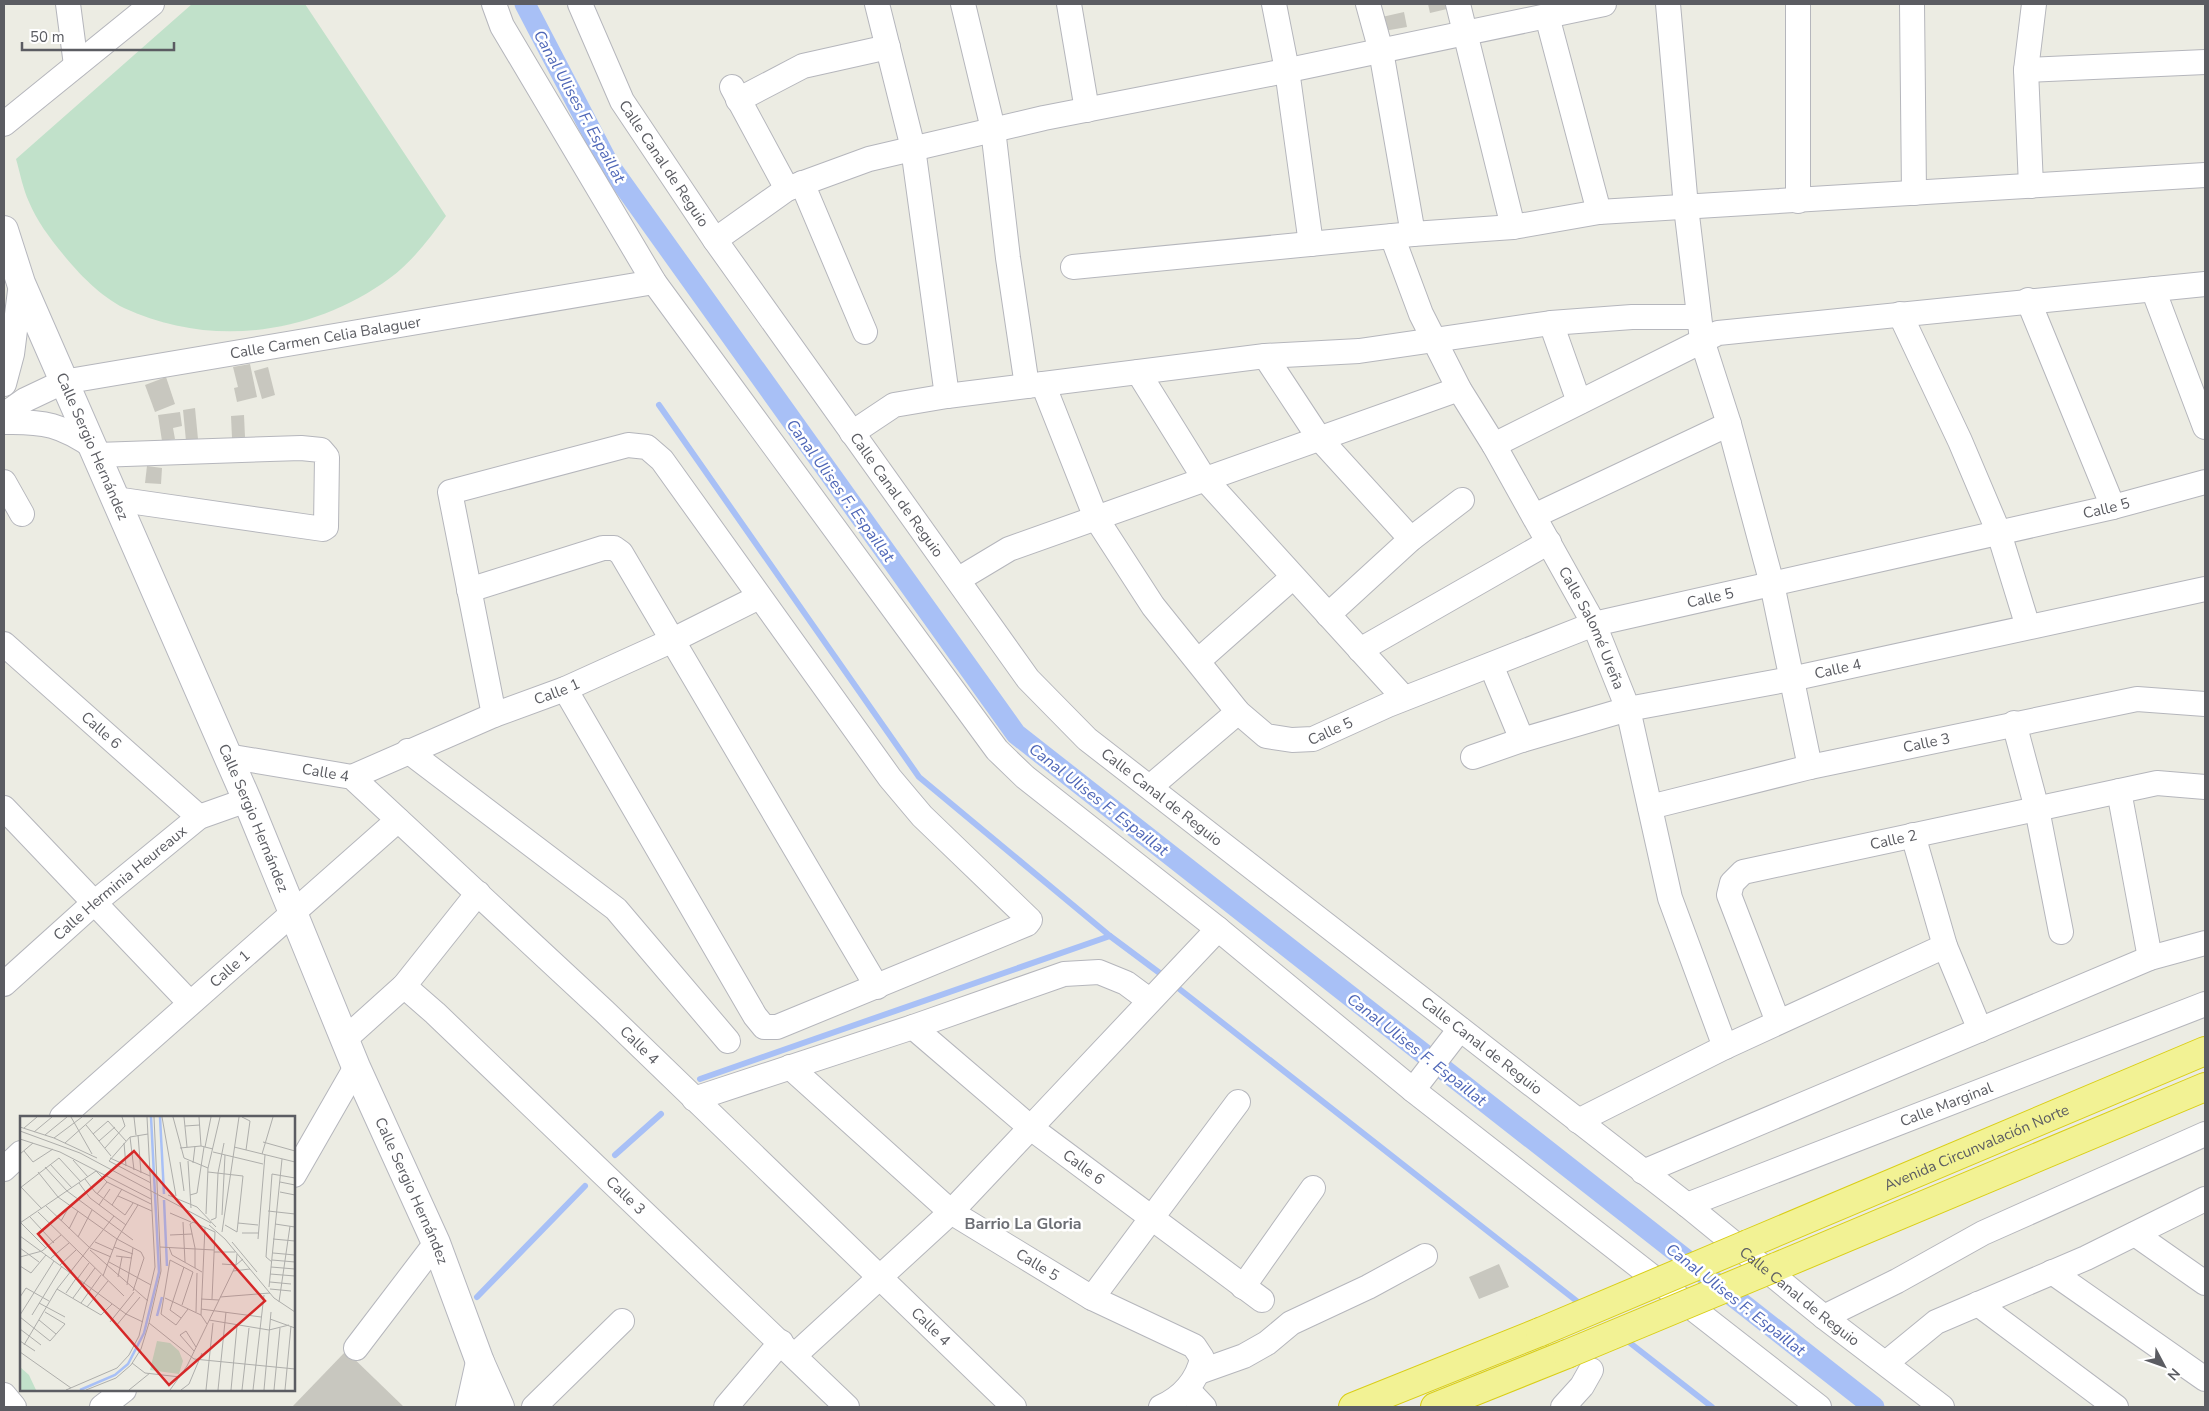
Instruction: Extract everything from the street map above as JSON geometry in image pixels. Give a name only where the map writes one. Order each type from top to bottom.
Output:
[{"type":"highway","name":"Avenida Circunvalación Norte","points":[[1353,1407],[1540,1332],[2205,1051]]},
{"type":"highway","points":[[1435,1407],[1568,1354],[2205,1087]]},
{"type":"street","points":[[68,4],[76,65]]},
{"type":"street","points":[[4,124],[152,4]]},
{"type":"street","points":[[494,4],[502,26],[654,282],[997,750],[1025,777],[1218,930],[1419,1083],[1819,1407]]},
{"type":"street","name":"Calle Canal de Reguio","points":[[580,4],[622,101],[715,240],[852,433],[959,579],[1028,679],[1087,739],[1150,787],[1456,1034],[1578,1122],[1687,1205],[1824,1317],[1942,1407]]},
{"type":"street","points":[[877,4],[913,148],[947,396]]},
{"type":"street","name":"Calle 5","points":[[963,4],[993,130],[1035,385],[1096,518],[1153,606],[1238,712],[1266,736],[1292,740],[1314,739],[1404,698],[1594,624],[2113,507],[2205,482]]},
{"type":"street","points":[[1274,4],[1287,70],[1311,244]]},
{"type":"street","name":"Calle Salomé Ureña","points":[[1368,4],[1381,51],[1409,287],[1459,389],[1494,445],[1594,624],[1628,708],[1670,898],[1725,1047]]},
{"type":"street","points":[[1458,4],[1513,227]]},
{"type":"street","points":[[715,240],[795,186],[869,159],[993,130],[1381,51],[1561,10],[1604,4]]},
{"type":"street","points":[[1668,4],[1686,207],[1701,328],[1772,584],[1810,767]]},
{"type":"street","points":[[1798,4],[1798,200]]},
{"type":"street","points":[[1912,4],[1914,193]]},
{"type":"street","points":[[2030,186],[2026,70],[2034,4]]},
{"type":"street","points":[[1075,5],[1087,110]]},
{"type":"street","points":[[1561,10],[1599,212]]},
{"type":"street","points":[[865,332],[795,186],[735,93],[803,66],[888,46]]},
{"type":"street","points":[[2026,70],[2205,62]]},
{"type":"street","points":[[1073,267],[1402,235],[1513,227],[1599,212],[2205,174]]},
{"type":"street","name":"Calle Sergio Hernández","points":[[4,230],[21,283],[247,800],[356,1067],[436,1243],[480,1362],[500,1407]]},
{"type":"street","name":"Calle Carmen Celia Balaguer","points":[[4,414],[43,390],[64,382],[654,282]]},
{"type":"street","points":[[4,384],[12,354],[21,283]]},
{"type":"street","points":[[852,433],[894,405],[947,396],[1265,356],[1359,351],[1551,323],[1632,317],[1701,328],[1718,333],[2028,300],[2205,284]]},
{"type":"street","points":[[2153,289],[2205,427]]},
{"type":"street","points":[[2028,300],[2113,507]]},
{"type":"street","points":[[1900,314],[1960,441],[1999,533],[2028,627]]},
{"type":"street","points":[[1551,323],[1579,402]]},
{"type":"street","points":[[1494,445],[1579,402],[1701,328]]},
{"type":"street","points":[[1265,356],[1319,438],[1411,539]]},
{"type":"street","points":[[1138,372],[1204,478],[1404,698]]},
{"type":"street","points":[[959,579],[1009,549],[1204,478],[1459,389]]},
{"type":"street","points":[[4,422],[31,421],[48,423],[65,429],[96,452],[301,448],[319,449],[327,457],[326,527],[323,529],[115,500]]},
{"type":"street","points":[[1534,516],[1729,424]]},
{"type":"street","points":[[494,715],[450,492],[628,445],[638,445],[651,449],[662,460],[759,597],[907,799],[937,831],[1030,919],[1027,924],[876,987],[772,1028],[762,1026],[565,689]]},
{"type":"street","points":[[4,482],[22,514]]},
{"type":"street","points":[[1328,615],[1411,539],[1462,500]]},
{"type":"street","points":[[1360,650],[1549,542]]},
{"type":"street","points":[[469,590],[603,548],[614,548],[623,555],[671,641],[876,987]]},
{"type":"street","points":[[1198,661],[1293,577]]},
{"type":"street","name":"Calle 4","points":[[1473,757],[1628,708],[1792,679],[2205,589]]},
{"type":"street","name":"Calle 1","points":[[352,777],[494,715],[565,689],[671,641],[759,597]]},
{"type":"street","name":"Calle 6","points":[[4,644],[199,817]]},
{"type":"street","points":[[1491,665],[1522,740]]},
{"type":"street","name":"Calle 3","points":[[1650,806],[1810,767],[2138,698],[2205,704]]},
{"type":"street","points":[[1150,787],[1238,712]]},
{"type":"street","points":[[2014,723],[2037,809],[2061,932]]},
{"type":"street","points":[[408,751],[616,909],[728,1041]]},
{"type":"street","name":"Calle 4","points":[[227,756],[352,777],[478,893],[1014,1407]]},
{"type":"street","name":"Calle 2","points":[[1778,1022],[1729,895],[1732,884],[1743,872],[2157,783],[2205,787]]},
{"type":"street","points":[[2119,791],[2150,958]]},
{"type":"street","name":"Calle Herminia Heureaux","points":[[4,984],[94,903],[199,817],[247,800]]},
{"type":"street","points":[[4,808],[190,1003]]},
{"type":"street","name":"Calle 1","points":[[63,1116],[398,820]]},
{"type":"street","points":[[1913,835],[1945,946],[1980,1030]]},
{"type":"street","points":[[345,1040],[404,986],[478,893]]},
{"type":"street","points":[[726,1407],[788,1349],[878,1278],[951,1212],[1218,930]]},
{"type":"street","points":[[1643,1172],[2150,958],[2205,943]]},
{"type":"street","points":[[1578,1122],[1725,1047],[1945,946]]},
{"type":"street","points":[[694,1099],[913,1027],[1064,974],[1099,972],[1155,995]]},
{"type":"street","name":"Calle 3","points":[[404,986],[435,1013],[847,1407]]},
{"type":"street","name":"Calle Marginal","points":[[1687,1205],[2205,1004]]},
{"type":"street","name":"Calle 6","points":[[913,1027],[1032,1128],[1253,1294],[1313,1188]]},
{"type":"street","points":[[1419,1083],[1456,1034]]},
{"type":"street","points":[[295,1173],[356,1067]]},
{"type":"street","name":"Calle 5","points":[[790,1067],[951,1212],[1092,1298],[1194,1346],[1202,1358],[1193,1381]]},
{"type":"street","points":[[1092,1298],[1238,1102]]},
{"type":"street","points":[[1824,1317],[1897,1281],[1983,1233],[2205,1134]]},
{"type":"street","points":[[4,1168],[20,1154]]},
{"type":"street","points":[[1886,1363],[1936,1322],[2052,1272],[2205,1199]]},
{"type":"street","points":[[2135,1234],[2205,1283]]},
{"type":"street","points":[[356,1348],[436,1243]]},
{"type":"street","points":[[1160,1407],[1193,1381],[1267,1343],[1291,1323],[1425,1256]]},
{"type":"street","points":[[2052,1272],[2205,1379]]},
{"type":"street","points":[[1978,1304],[2116,1407]]},
{"type":"street","points":[[534,1407],[622,1321]]},
{"type":"street","points":[[470,1407],[480,1362]]},
{"type":"street","points":[[1563,1407],[1582,1386],[1591,1370]]},
{"type":"street","points":[[1193,1381],[1204,1407]]},
{"type":"street","points":[[102,1407],[123,1391]]},
{"type":"street","points":[[4,1395],[14,1407]]},
{"type":"green space","points":[[192,4],[305,4],[446,216],[413,257],[390,278],[360,297],[329,312],[296,323],[262,329],[227,331],[192,328],[158,321],[115,303],[82,276],[48,235],[27,197],[16,159]]},
{"type":"building","points":[[1428,4],[1446,4],[1447,9],[1430,13]]},
{"type":"building","points":[[1404,12],[1407,27],[1384,31],[1382,17]]},
{"type":"building","points":[[250,364],[257,397],[237,402],[234,388],[238,387],[233,367]]},
{"type":"building","points":[[268,367],[275,395],[262,399],[254,371]]},
{"type":"building","points":[[166,377],[175,404],[155,412],[145,385]]},
{"type":"building","points":[[195,408],[198,439],[186,441],[183,410]]},
{"type":"building","points":[[180,412],[182,426],[173,428],[175,439],[162,441],[158,415]]},
{"type":"building","points":[[244,415],[245,437],[232,438],[231,416]]},
{"type":"building","points":[[147,466],[162,468],[161,484],[145,483]]},
{"type":"building","points":[[1499,1264],[1509,1287],[1479,1299],[1469,1277]]},
{"type":"building","points":[[346,1351],[404,1407],[292,1407]]},
{"type":"waterway","name":"Canal Ulises F. Espaillat","points":[[525,4],[609,165],[1016,734],[1874,1407]]},
{"type":"waterway","points":[[659,405],[919,777],[1110,936],[1165,977]]},
{"type":"waterway","points":[[700,1079],[1110,936]]},
{"type":"waterway","points":[[1173,984],[1583,1306]]},
{"type":"waterway","points":[[615,1155],[661,1114]]},
{"type":"waterway","points":[[477,1297],[585,1186]]},
{"type":"waterway","points":[[1625,1339],[1712,1407]]},
{"type":"district","name":"Barrio La Gloria","points":[[1023,1223]]}]
